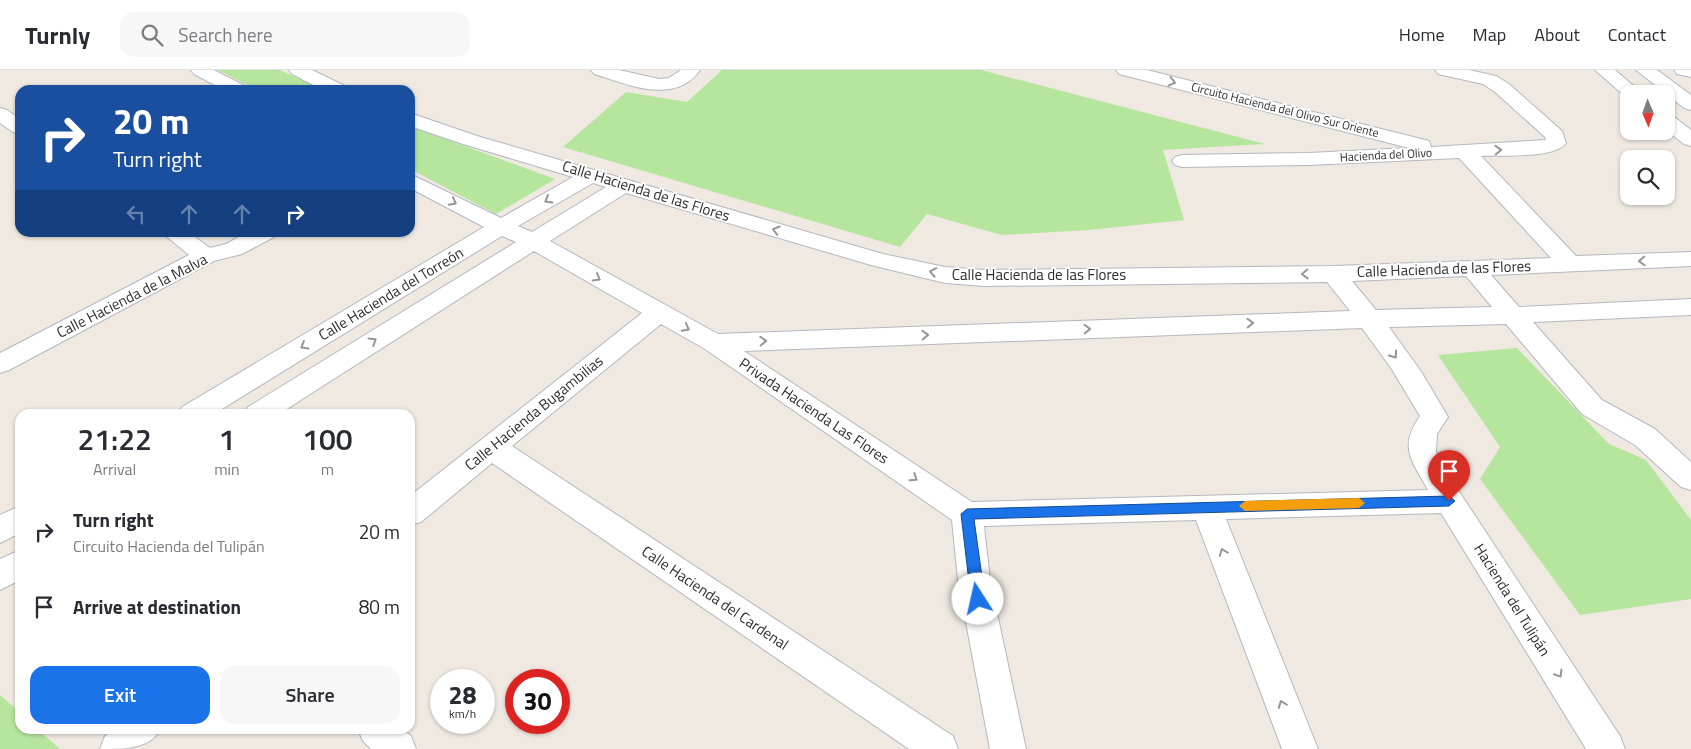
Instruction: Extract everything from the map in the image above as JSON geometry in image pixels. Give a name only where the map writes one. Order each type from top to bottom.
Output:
[{"type":"street","points":[[200,70],[228,85]]},
{"type":"street","points":[[298,70],[328,85]]},
{"type":"street","points":[[600,70],[648,84],[666,85],[676,82],[691,70]]},
{"type":"street","name":"Circuito Hacienda del Olivo Sur Oriente","points":[[1125,70],[1311,138],[1454,151]]},
{"type":"street","name":"Hacienda del Olivo","points":[[1182,161],[1311,138],[1454,151],[1547,148],[1556,143],[1555,135],[1502,88],[1489,80],[1444,70]]},
{"type":"street","points":[[1604,70],[1623,85]]},
{"type":"street","points":[[1645,70],[1691,104]]},
{"type":"street","points":[[1683,70],[1691,72]]},
{"type":"street","points":[[0,114],[15,124]]},
{"type":"street","name":"Calle Hacienda de las Flores","points":[[415,121],[470,140],[590,176],[879,260],[945,275],[984,278],[1334,274],[1474,270],[1691,259]]},
{"type":"street","points":[[1675,127],[1691,140]]},
{"type":"street","points":[[1454,151],[1569,264]]},
{"type":"street","name":"Calle Hacienda del Torreón","points":[[200,409],[501,227],[590,176]]},
{"type":"street","points":[[415,183],[501,227],[533,241],[658,313]]},
{"type":"street","name":"Calle Hacienda del Torreón","points":[[266,409],[622,185]]},
{"type":"street","points":[[179,237],[206,256]]},
{"type":"street","name":"Calle Hacienda de la Malva","points":[[0,364],[206,256],[234,249],[257,237]]},
{"type":"street","points":[[1474,270],[1592,407],[1645,437],[1690,477]]},
{"type":"street","name":"Hacienda del Tulipán","points":[[1334,274],[1369,319],[1425,400],[1434,417],[1423,433],[1422,452],[1449,501],[1607,749]]},
{"type":"street","points":[[714,343],[1369,319],[1515,316],[1691,307]]},
{"type":"street","name":"Privada Hacienda Las Flores","points":[[658,313],[714,343],[967,514]]},
{"type":"street","name":"Calle Hacienda Bugambilias","points":[[415,509],[658,313]]},
{"type":"street","name":"Calle Hacienda del Cardenal","points":[[491,447],[940,749]]},
{"type":"street","points":[[1008,749],[974,580],[967,514],[1449,501]]},
{"type":"street","points":[[1206,507],[1300,749]]},
{"type":"street","points":[[0,530],[15,521]]},
{"type":"street","points":[[0,576],[15,566]]},
{"type":"street","points":[[118,749],[138,734]]},
{"type":"street","points":[[382,734],[398,749]]},
{"type":"green space","points":[[218,70],[280,70],[312,85],[247,85]]},
{"type":"green space","points":[[722,70],[981,70],[1265,144],[1163,150],[1184,220],[1089,230],[1002,235],[927,214],[900,247],[563,147],[626,92],[687,102]]},
{"type":"green space","points":[[415,128],[555,179],[496,214],[415,172]]},
{"type":"green space","points":[[1517,348],[1609,444],[1646,460],[1691,520],[1691,599],[1580,615],[1480,479],[1500,447],[1438,355]]},
{"type":"green space","points":[[0,695],[15,708],[15,734],[43,734],[60,749],[0,749]]},
{"type":"slow traffic","points":[[1245,506],[1359,503]]},
{"type":"route","points":[[978,599],[974,580],[967,514],[1449,501]]}]
